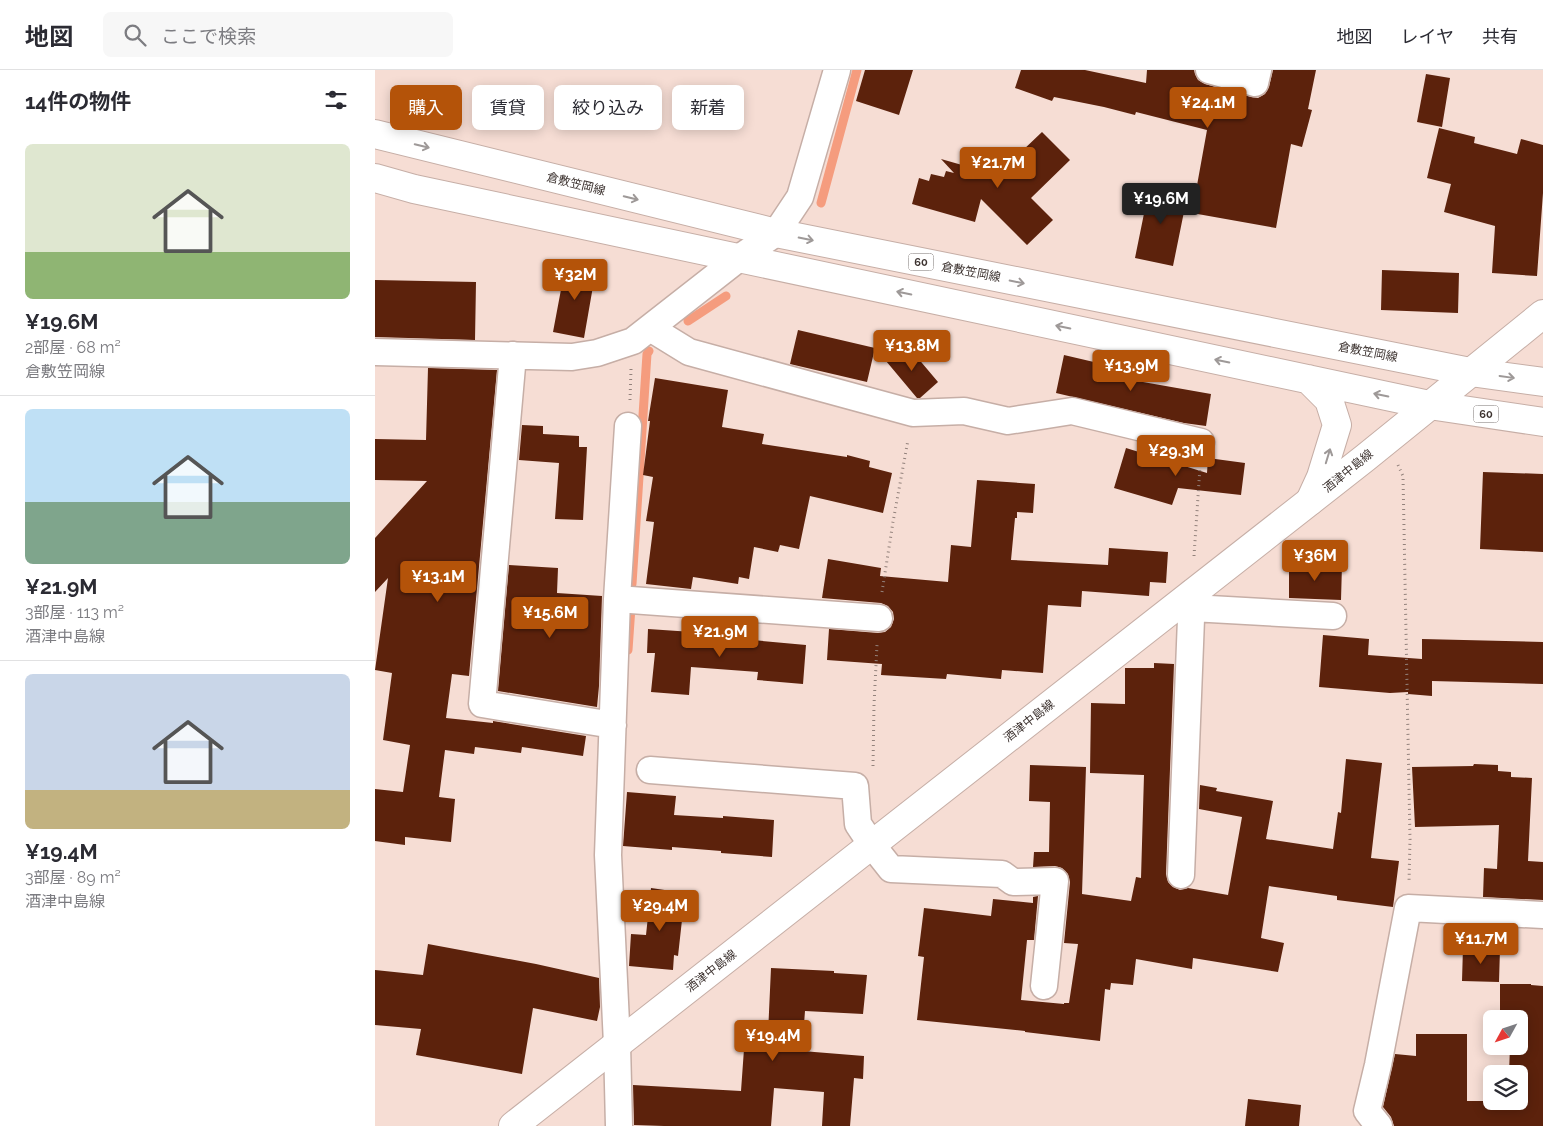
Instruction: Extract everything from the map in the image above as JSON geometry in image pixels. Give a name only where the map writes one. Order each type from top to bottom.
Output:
[{"type":"main road","name":"倉敷笠岡線","points":[[375,134],[776,233],[1470,372],[1543,382]]},
{"type":"main road","name":"60","points":[[375,178],[414,189],[1429,405],[1543,422]]},
{"type":"main road","name":"酒津中島線","points":[[513,1126],[872,845],[1192,601],[1310,501],[1543,314]]},
{"type":"main road","points":[[1308,379],[1329,400],[1337,425],[1321,477],[1310,501]]},
{"type":"street","points":[[375,352],[572,357],[597,352],[642,334],[739,258],[776,233],[800,198],[837,70]]},
{"type":"street","points":[[1209,70],[1255,83],[1258,70]]},
{"type":"street","points":[[642,334],[689,352],[913,412],[964,411],[1008,420],[1072,411],[1201,442]]},
{"type":"street","points":[[513,355],[482,704],[613,725]]},
{"type":"street","points":[[619,1126],[608,855],[617,599],[628,426]]},
{"type":"street","points":[[617,599],[879,618]]},
{"type":"street","points":[[1181,876],[1192,601],[1333,616]]},
{"type":"street","points":[[650,770],[855,786],[858,824],[891,868],[1002,874],[1013,882],[1055,881],[1045,986]]},
{"type":"street","points":[[1379,1126],[1367,1111],[1378,1065],[1408,908],[1543,915]]},
{"type":"path","points":[[628,426],[642,334]]},
{"type":"path","points":[[1386,440],[1403,476],[1410,839],[1408,908]]},
{"type":"path","points":[[1192,601],[1201,442]]},
{"type":"building","points":[[865,70],[913,70],[899,115],[856,101]]},
{"type":"building","points":[[1021,70],[1085,70],[1146,83],[1147,70],[1194,70],[1198,80],[1205,84],[1258,98],[1265,94],[1269,87],[1273,70],[1316,70],[1308,109],[1312,110],[1302,147],[1291,144],[1276,228],[1192,213],[1207,130],[1136,112],[1135,115],[1054,97],[1052,101],[1015,88]]},
{"type":"building","points":[[1426,74],[1450,78],[1442,127],[1417,122]]},
{"type":"building","points":[[1439,128],[1475,137],[1474,143],[1517,154],[1521,139],[1543,145],[1543,193],[1537,276],[1492,273],[1495,226],[1444,212],[1451,184],[1427,178]]},
{"type":"building","points":[[1042,132],[1070,160],[1031,198],[1053,220],[1027,245],[981,199],[975,222],[912,204],[919,178],[929,181],[931,174],[944,177],[946,171],[954,173],[941,159],[997,175]]},
{"type":"building","points":[[1150,184],[1188,192],[1173,266],[1135,258]]},
{"type":"building","points":[[566,263],[596,269],[584,338],[553,332]]},
{"type":"building","points":[[1382,270],[1459,273],[1458,313],[1381,310]]},
{"type":"building","points":[[375,280],[476,282],[475,340],[375,337]]},
{"type":"building","points":[[798,330],[875,348],[867,382],[790,364]]},
{"type":"building","points":[[906,344],[938,382],[920,398],[917,398],[886,361]]},
{"type":"building","points":[[1064,355],[1145,374],[1143,382],[1211,394],[1206,426],[1184,423],[1056,393]]},
{"type":"building","points":[[428,368],[497,370],[469,676],[452,674],[446,718],[493,723],[493,721],[586,736],[583,756],[522,747],[521,753],[475,747],[474,754],[445,750],[439,797],[455,799],[451,842],[405,837],[405,845],[375,841],[375,789],[403,792],[410,745],[383,740],[392,673],[375,670],[388,578],[375,592],[375,538],[427,481],[375,480],[375,439],[426,440]]},
{"type":"building","points":[[655,378],[728,390],[722,427],[764,434],[762,444],[847,457],[847,455],[870,461],[869,467],[892,473],[883,513],[810,496],[799,549],[780,545],[778,552],[754,547],[749,579],[739,577],[738,584],[693,577],[691,589],[646,584],[654,522],[646,521],[653,477],[643,475],[650,421],[648,421]]},
{"type":"building","points":[[522,425],[543,426],[543,434],[579,436],[579,447],[587,447],[583,520],[555,519],[559,463],[519,460]]},
{"type":"building","points":[[1126,448],[1207,473],[1208,458],[1245,463],[1241,495],[1178,488],[1172,505],[1114,488]]},
{"type":"building","points":[[1483,472],[1543,474],[1543,552],[1480,549]]},
{"type":"building","points":[[977,480],[1035,484],[1033,513],[1017,512],[1017,518],[1015,518],[1011,560],[1108,565],[1109,548],[1168,552],[1166,583],[1150,582],[1149,596],[1082,591],[1081,607],[1048,605],[1043,673],[1002,670],[1001,679],[947,674],[946,679],[881,675],[882,664],[827,660],[829,629],[885,632],[891,627],[894,619],[893,612],[888,606],[881,603],[822,598],[828,559],[881,568],[880,576],[948,582],[951,545],[971,547]]},
{"type":"building","points":[[1289,564],[1342,565],[1341,600],[1289,598]]},
{"type":"building","points":[[509,565],[558,568],[557,593],[602,596],[597,707],[498,691]]},
{"type":"building","points":[[648,629],[752,636],[752,640],[806,645],[803,684],[757,680],[758,672],[691,667],[689,695],[651,692],[655,653],[647,653]]},
{"type":"building","points":[[1323,635],[1369,639],[1368,655],[1422,659],[1422,639],[1543,642],[1543,684],[1432,681],[1432,696],[1408,694],[1408,692],[1390,693],[1319,687]]},
{"type":"building","points":[[1154,663],[1174,664],[1166,874],[1168,882],[1180,890],[1188,888],[1228,895],[1242,817],[1199,809],[1200,785],[1217,788],[1216,791],[1273,801],[1266,839],[1333,849],[1338,812],[1341,813],[1346,759],[1382,763],[1371,858],[1399,861],[1393,907],[1337,900],[1337,896],[1269,886],[1261,938],[1284,943],[1278,972],[1193,958],[1192,969],[1136,959],[1133,985],[1111,983],[1110,990],[1105,989],[1100,1041],[917,1020],[924,957],[918,956],[924,908],[991,916],[993,899],[1033,903],[1033,897],[1038,896],[1034,940],[1027,940],[1021,1000],[1069,1003],[1078,944],[1064,943],[1070,882],[1068,874],[1062,868],[1055,866],[1033,867],[1034,852],[1049,852],[1050,802],[1029,801],[1030,765],[1086,767],[1082,894],[1131,901],[1136,877],[1141,878],[1144,775],[1090,773],[1091,703],[1125,704],[1125,668],[1154,668]]},
{"type":"building","points":[[1474,764],[1498,765],[1498,771],[1511,772],[1511,777],[1532,778],[1528,861],[1543,862],[1543,900],[1483,897],[1484,868],[1497,869],[1499,825],[1415,827],[1412,767],[1473,766]]},
{"type":"building","points":[[627,792],[676,796],[674,815],[774,820],[772,857],[672,847],[672,850],[623,846]]},
{"type":"building","points":[[651,888],[685,893],[678,956],[674,955],[673,970],[629,966],[631,934],[646,935]]},
{"type":"building","points":[[428,944],[599,978],[600,1007],[597,1021],[533,1008],[522,1074],[416,1055],[421,1029],[375,1025],[375,970],[423,975]]},
{"type":"building","points":[[1463,947],[1500,949],[1499,982],[1462,981]]},
{"type":"building","points":[[771,968],[834,971],[834,973],[867,975],[863,1014],[805,1011],[802,1051],[864,1056],[863,1079],[854,1078],[850,1126],[822,1126],[824,1092],[774,1088],[771,1126],[634,1125],[633,1085],[741,1091],[744,1049],[762,1051],[764,1034],[768,1034]]},
{"type":"building","points":[[1500,984],[1543,986],[1543,1126],[1394,1126],[1391,1117],[1383,1107],[1395,1054],[1416,1056],[1416,1034],[1467,1034],[1467,1101],[1483,1101],[1483,1110],[1528,1110],[1528,1065],[1509,1065],[1510,1055],[1528,1055],[1528,1010],[1500,1010]]},
{"type":"building","points":[[1248,1099],[1301,1105],[1299,1126],[1245,1126]]},
{"type":"waterway","points":[[821,203],[857,70]]},
{"type":"waterway","points":[[688,321],[726,296]]},
{"type":"waterway","points":[[632,584],[647,354],[649,351]]},
{"type":"waterway","points":[[628,650],[631,607]]}]
